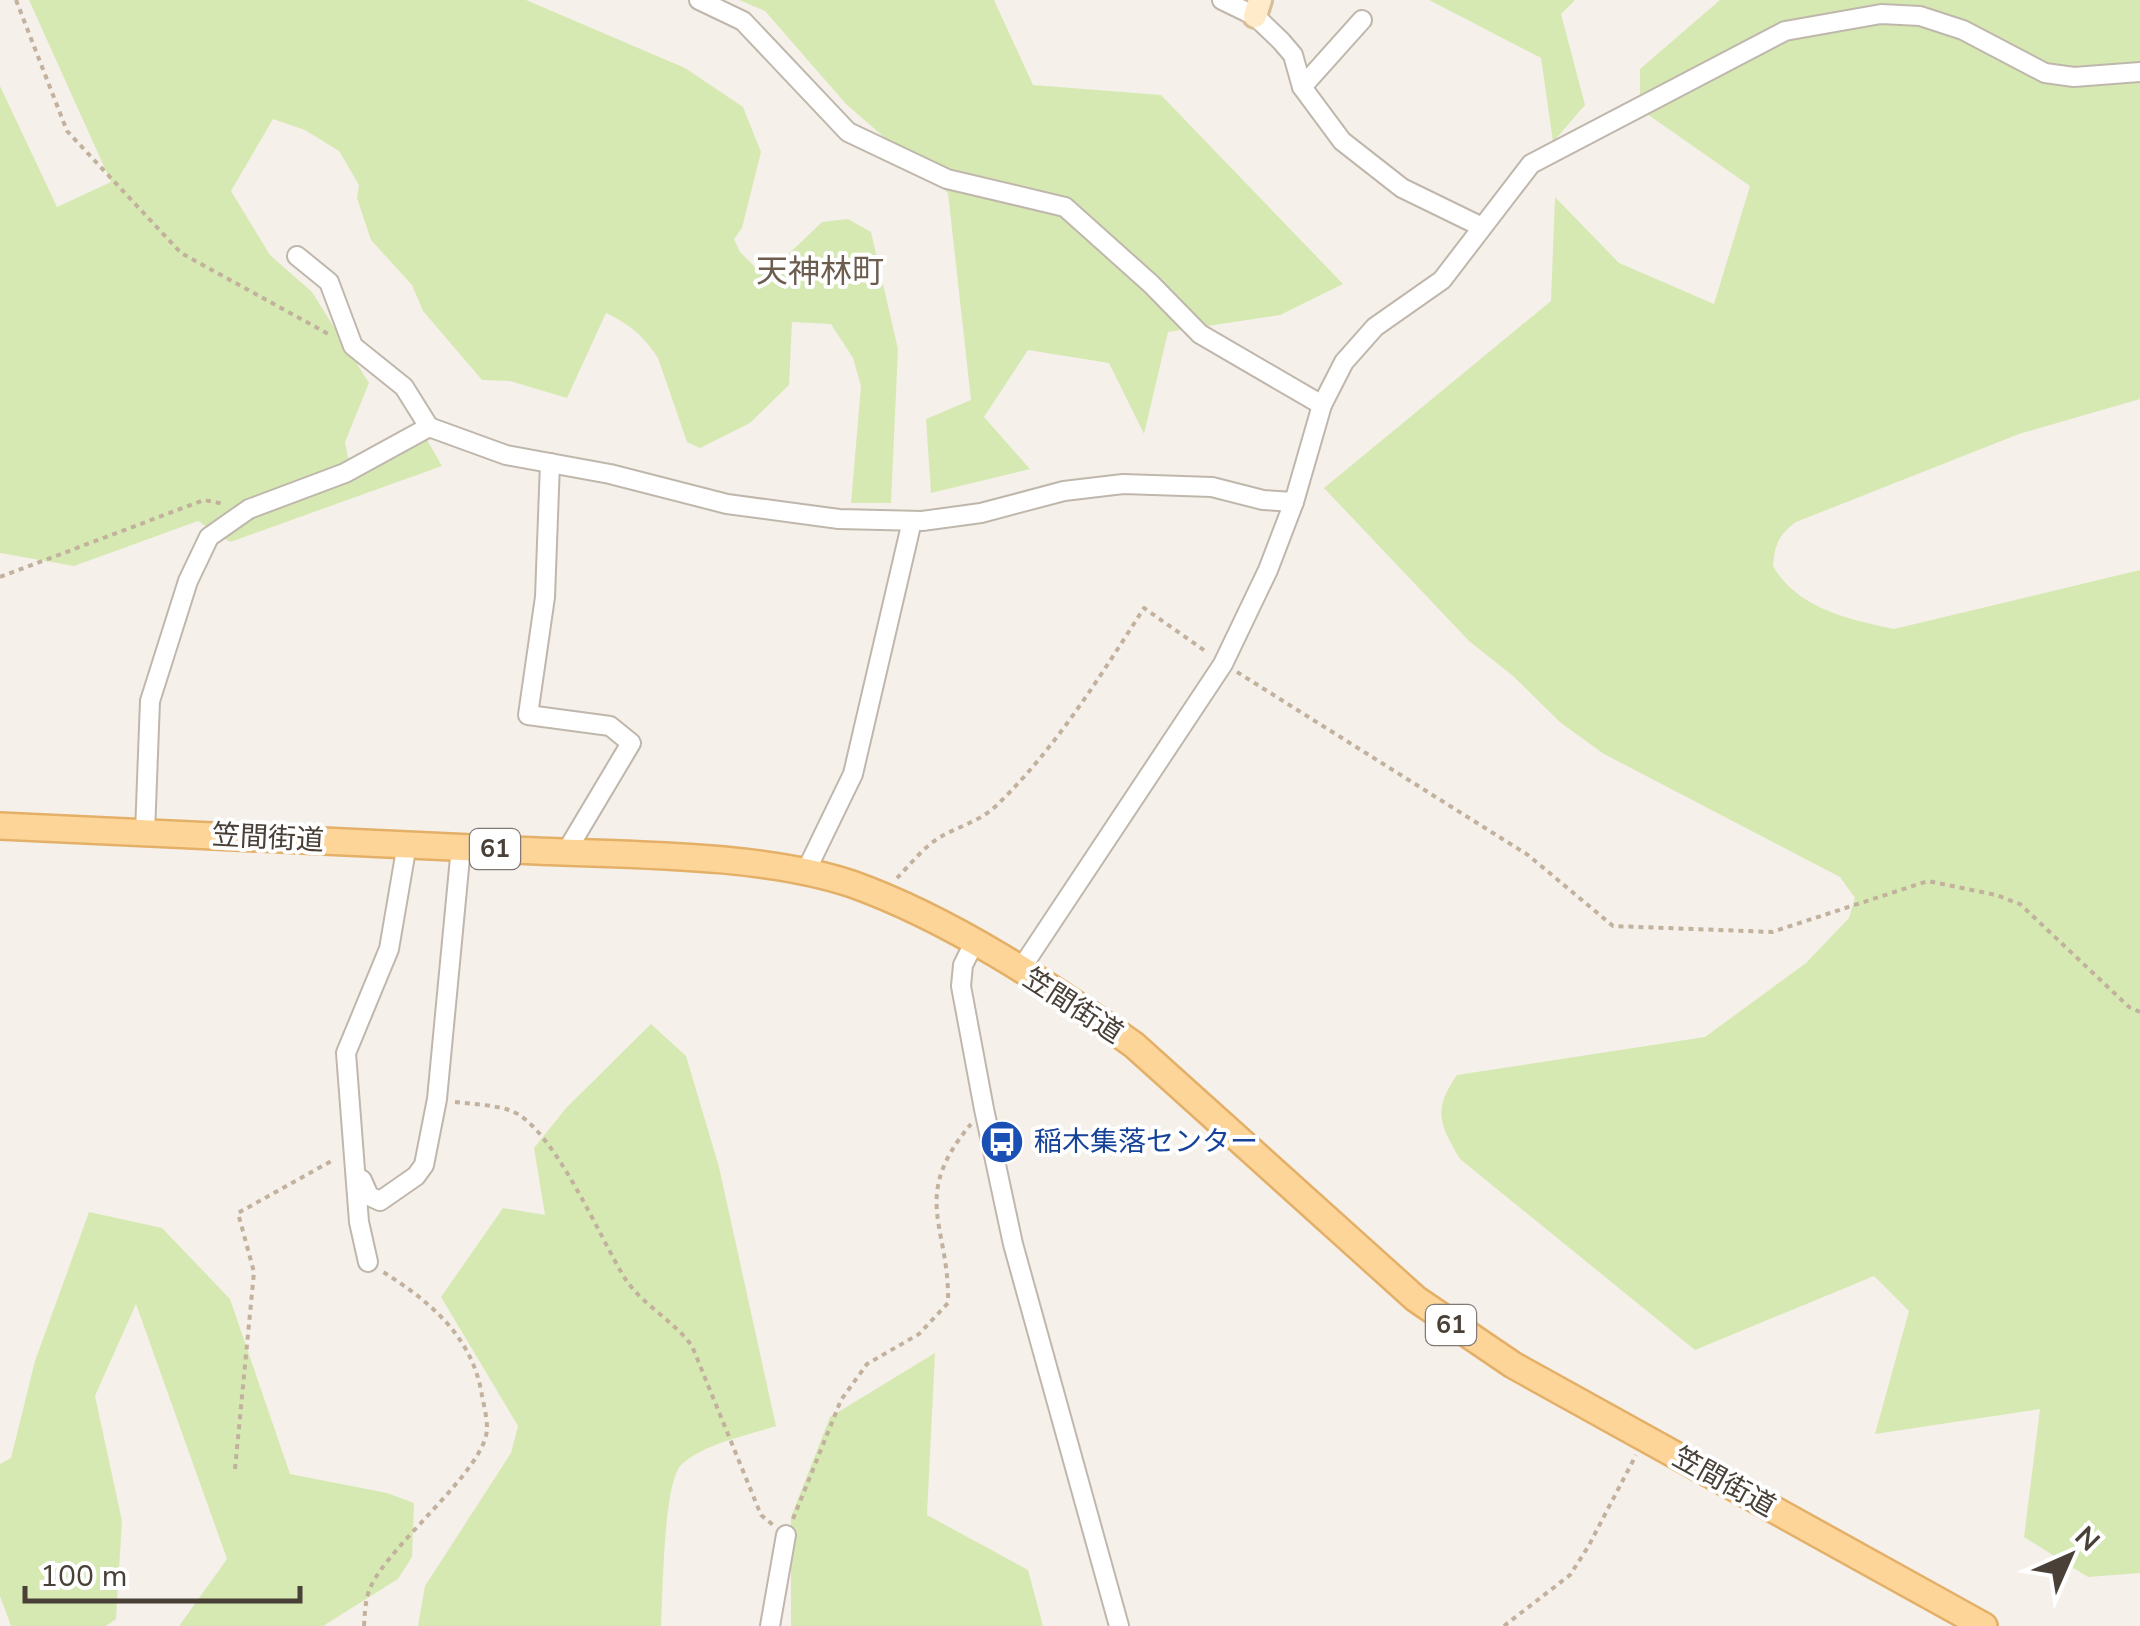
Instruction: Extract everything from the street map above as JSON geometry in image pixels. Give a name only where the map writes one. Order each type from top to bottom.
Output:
[{"type":"main road","name":"笠間街道","points":[[0,826],[672,858],[805,872],[850,884],[974,943],[1134,1045],[1416,1299],[1513,1366],[1984,1626]]},
{"type":"street","points":[[699,0],[742,21],[848,132],[948,178],[1065,207],[1200,334],[1322,404]]},
{"type":"street","points":[[1222,0],[1257,8],[1293,55],[1302,87],[1342,141],[1402,188],[1480,226]]},
{"type":"street","points":[[1020,970],[1223,664],[1268,570],[1294,502],[1322,404],[1344,362],[1361,340],[1442,280],[1531,164],[1785,31],[1881,14],[1920,16],[1963,30],[2045,73],[2074,76],[2140,72]]},
{"type":"street","points":[[1302,87],[1362,20]]},
{"type":"street","points":[[297,256],[329,282],[353,346],[404,388],[429,427],[506,455],[610,474],[726,504],[839,519],[912,521],[982,513],[1064,491],[1123,484],[1212,487],[1263,500],[1294,502]]},
{"type":"street","points":[[145,832],[150,701],[188,581],[209,537],[248,509],[345,473],[429,427]]},
{"type":"street","points":[[550,463],[545,597],[528,715],[610,726],[631,743],[566,852]]},
{"type":"street","points":[[805,872],[853,774],[912,521]]},
{"type":"street","points":[[368,1262],[359,1222],[346,1053],[388,949],[406,844]]},
{"type":"street","points":[[355,1176],[362,1180],[369,1196],[380,1201],[416,1176],[424,1165],[437,1099],[462,847]]},
{"type":"street","points":[[974,943],[963,965],[961,986],[1012,1244],[1119,1626]]},
{"type":"street","points":[[770,1626],[786,1535]]},
{"type":"path","points":[[16,0],[67,131],[181,253],[316,330],[353,346]]},
{"type":"path","points":[[0,577],[204,500],[248,509]]},
{"type":"path","points":[[879,896],[938,837],[965,827],[992,809],[1036,763],[1065,731],[1144,608],[1223,664],[1528,855],[1613,926],[1772,932],[1928,880],[2020,904],[2128,1007],[2140,1012]]},
{"type":"path","points":[[437,1099],[511,1110],[524,1118],[565,1167],[628,1284],[681,1330],[692,1346],[760,1516],[786,1535],[842,1400],[867,1364],[919,1334],[948,1303],[949,1274],[936,1222],[935,1191],[958,1139],[984,1109]]},
{"type":"path","points":[[235,1469],[254,1272],[238,1213],[353,1150]]},
{"type":"path","points":[[364,1626],[372,1584],[416,1526],[478,1461],[488,1430],[476,1366],[446,1319],[414,1291],[368,1262]]},
{"type":"path","points":[[1504,1626],[1570,1575],[1645,1438]]},
{"type":"green space","points":[[29,0],[526,0],[685,68],[743,107],[761,152],[742,228],[734,239],[740,252],[758,270],[772,270],[822,222],[848,219],[871,232],[898,349],[891,503],[851,503],[861,386],[853,358],[831,324],[792,322],[789,385],[750,423],[700,448],[687,442],[653,350],[635,331],[606,313],[567,398],[510,381],[482,380],[423,311],[412,285],[371,240],[357,198],[359,185],[339,151],[305,130],[273,119],[231,191],[270,255],[312,292],[369,383],[345,442],[348,458],[426,438],[442,466],[230,542],[198,521],[74,566],[0,553],[0,86],[57,207],[111,182]]},
{"type":"green space","points":[[739,0],[994,0],[1033,85],[1161,95],[1343,284],[1280,315],[1168,332],[1144,434],[1109,363],[1028,350],[984,417],[1030,469],[931,493],[926,419],[971,400],[948,193],[846,104],[765,11]]},
{"type":"green space","points":[[1429,0],[1575,0],[1561,14],[1585,105],[1553,142],[1541,58]]},
{"type":"green space","points":[[1720,0],[2140,0],[2140,399],[2019,434],[1796,522],[1778,541],[1773,566],[1783,581],[1810,602],[1842,616],[1894,629],[2140,570],[2140,1573],[2088,1577],[2024,1537],[2040,1409],[1875,1434],[1909,1311],[1874,1276],[1695,1350],[1460,1159],[1444,1127],[1444,1098],[1457,1075],[1705,1037],[1806,963],[1849,918],[1855,898],[1840,877],[1604,754],[1561,723],[1513,676],[1469,641],[1324,488],[1551,301],[1555,197],[1619,263],[1714,304],[1750,186],[1640,109],[1640,69]]},
{"type":"green space","points":[[651,1024],[686,1056],[719,1167],[776,1426],[727,1441],[682,1464],[671,1492],[668,1515],[661,1626],[418,1626],[425,1586],[511,1453],[518,1426],[441,1297],[503,1208],[545,1215],[534,1148],[567,1107]]},
{"type":"green space","points":[[89,1212],[162,1228],[230,1299],[290,1474],[387,1493],[414,1503],[412,1557],[398,1579],[323,1626],[179,1626],[227,1559],[136,1304],[95,1396],[122,1521],[116,1619],[106,1626],[11,1626],[0,1596],[0,1464],[11,1458],[35,1361]]},
{"type":"green space","points":[[935,1353],[927,1515],[1028,1570],[1043,1626],[791,1626],[791,1517],[830,1417]]},
{"type":"place","name":"稲木集落センター","points":[[1002,1142]]},
{"type":"district","name":"天神林町","points":[[820,271]]}]
